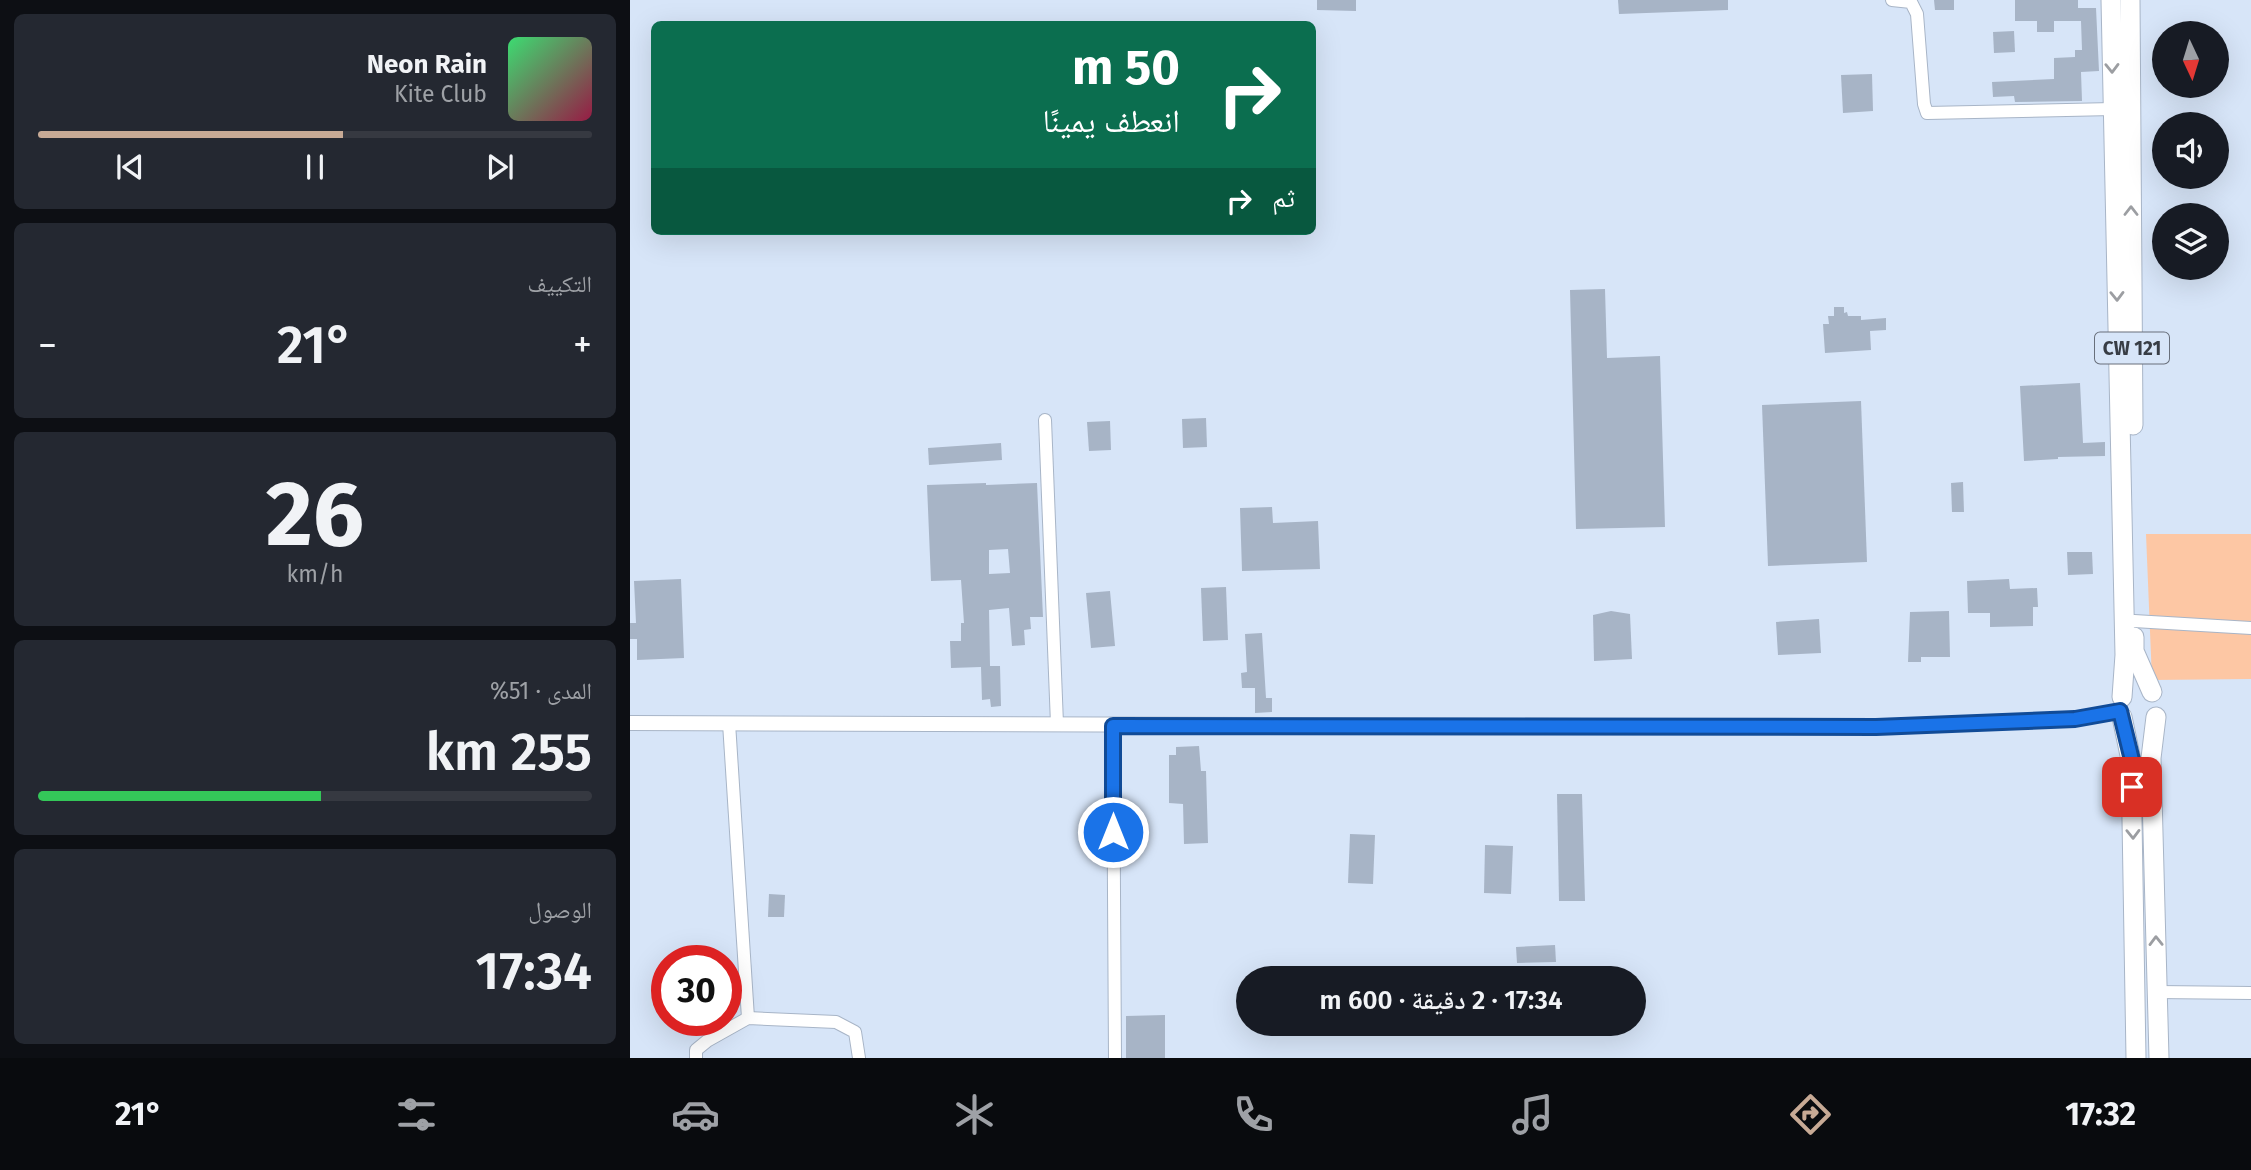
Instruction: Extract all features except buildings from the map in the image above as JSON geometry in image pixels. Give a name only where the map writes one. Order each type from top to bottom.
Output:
[{"type":"highway","points":[[2111,0],[2125,655],[2121,709],[2132,760],[2136,1058]]},
{"type":"highway","name":"CW 121","points":[[2130,0],[2134,651],[2152,692]]},
{"type":"highway","points":[[2156,717],[2146,726],[2127,723],[2121,709],[2127,692],[2140,688],[2152,692],[2159,705],[2151,758],[2159,1058]]},
{"type":"street","points":[[1892,0],[1911,2],[1917,14],[1927,113],[2113,109]]},
{"type":"street","points":[[1045,420],[1057,724]]},
{"type":"street","points":[[2134,621],[2251,628]]},
{"type":"street","points":[[630,723],[1876,727],[2075,719],[2121,709]]},
{"type":"street","points":[[729,723],[748,1018]]},
{"type":"street","points":[[1113,726],[1115,1058]]},
{"type":"street","points":[[2157,992],[2251,993]]},
{"type":"street","points":[[696,1058],[696,1050],[707,1041],[748,1018],[836,1022],[855,1032],[859,1058]]},
{"type":"shaded area","points":[[2146,534],[2251,534],[2251,679],[2152,680]]},
{"type":"route","points":[[1113,832],[1113,726],[1876,727],[2075,719],[2120,711],[2132,760],[2132,787]]}]
